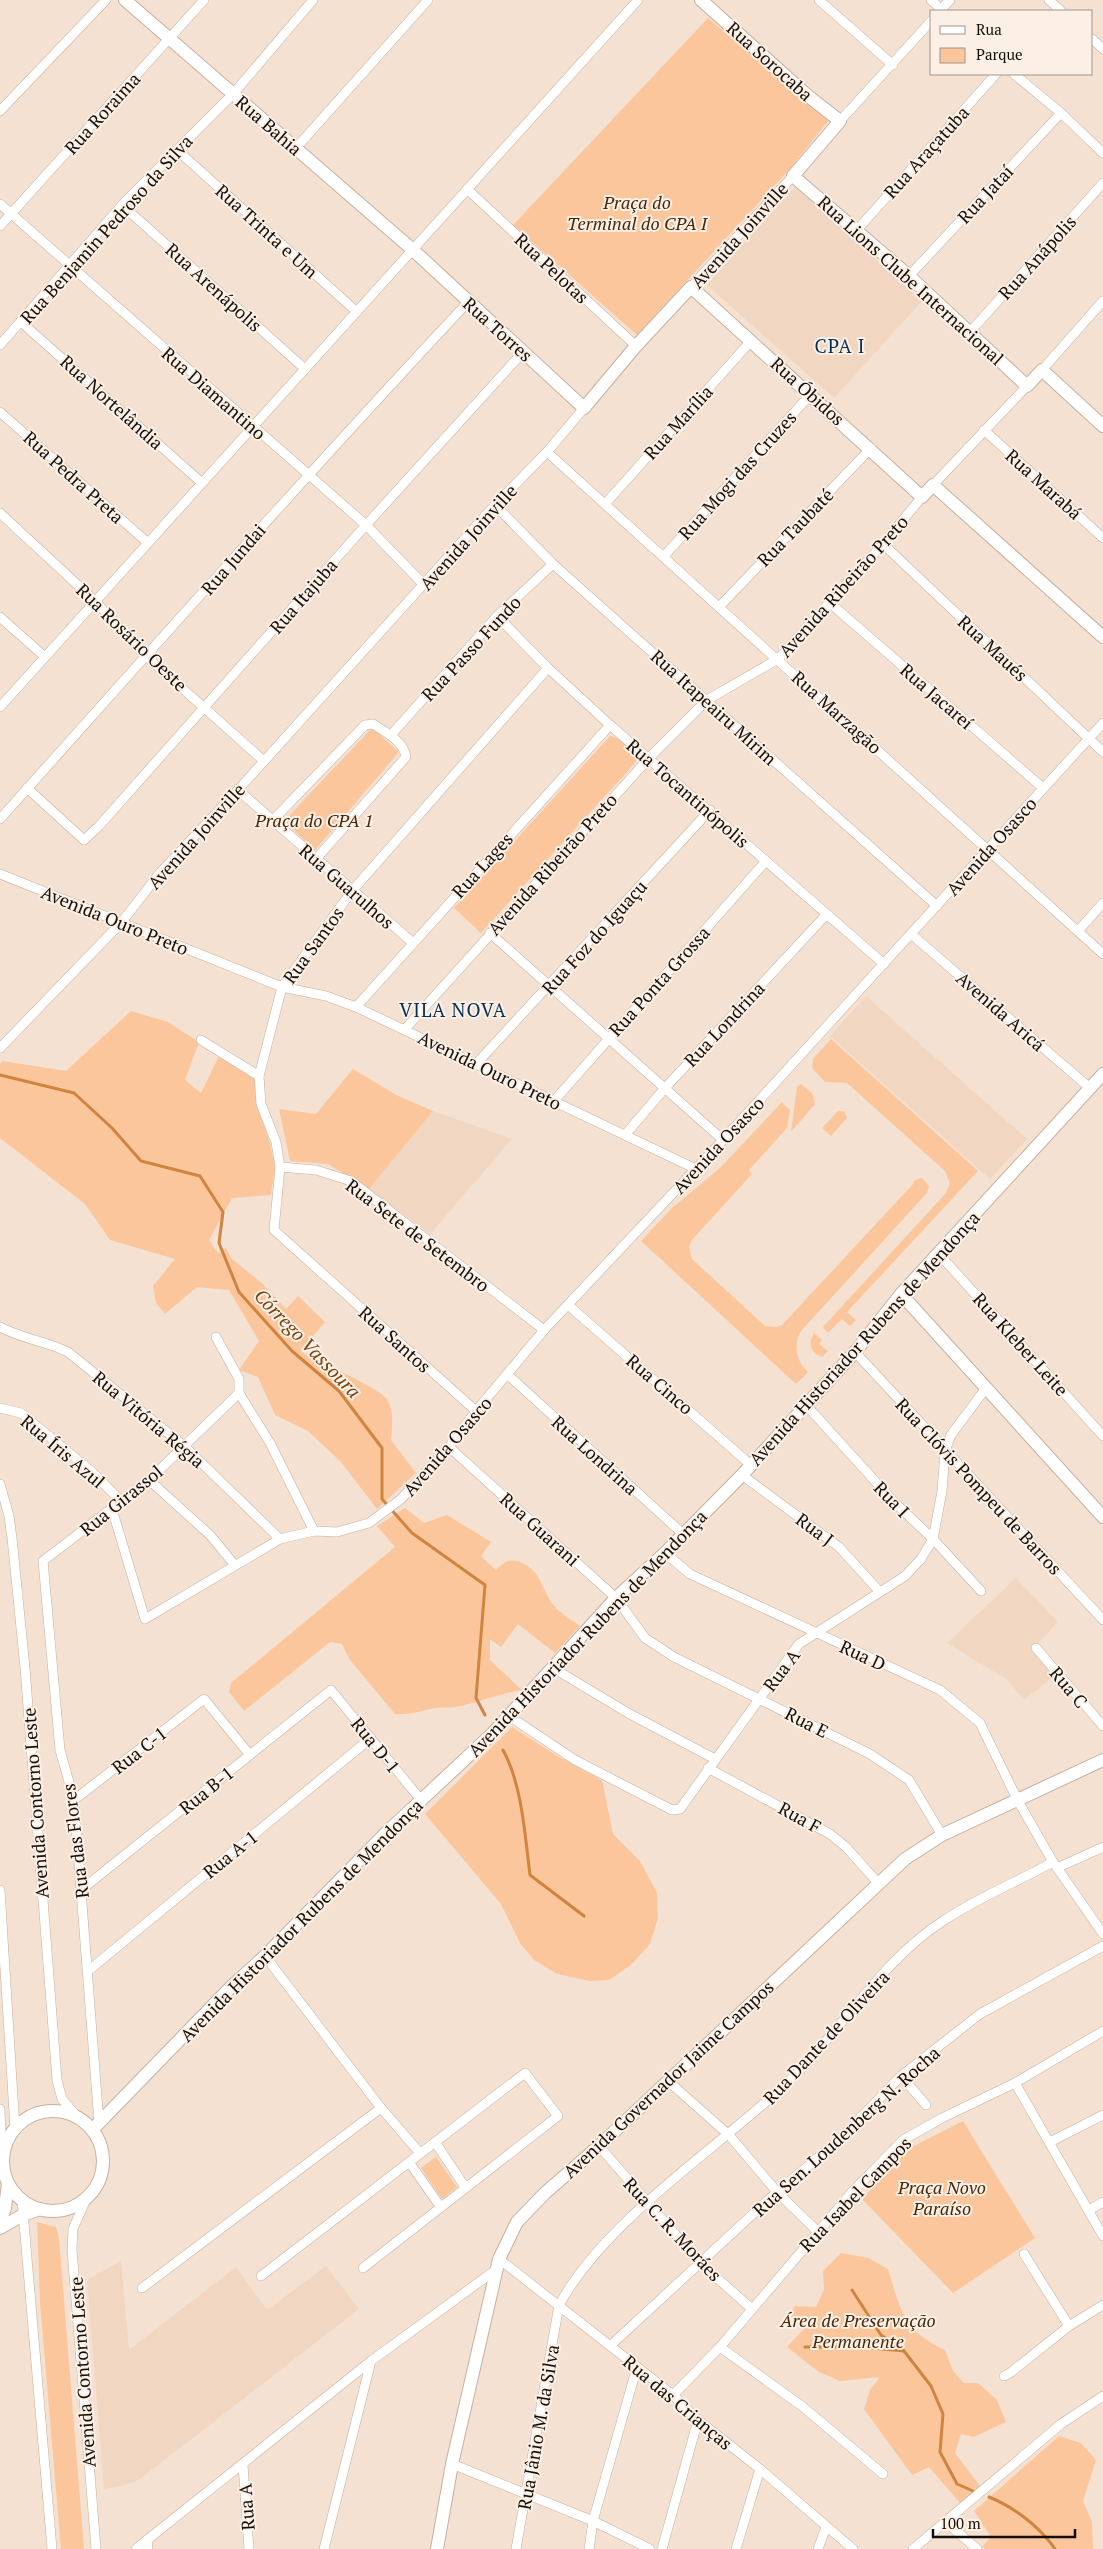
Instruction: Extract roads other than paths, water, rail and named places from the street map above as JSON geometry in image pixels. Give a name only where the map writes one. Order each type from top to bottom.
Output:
[{"type":"street","points":[[0,111],[106,0]]},
{"type":"street","name":"Rua Roraima","points":[[0,226],[204,0]]},
{"type":"street","name":"Rua Benjamin Pedroso da Silva","points":[[0,345],[122,205],[233,94],[312,0]]},
{"type":"street","points":[[296,148],[428,0]]},
{"type":"street","points":[[0,707],[638,0]]},
{"type":"street","name":"Rua Sorocaba","points":[[701,0],[808,96],[840,121]]},
{"type":"street","points":[[819,0],[893,65]]},
{"type":"street","points":[[931,0],[940,10]]},
{"type":"street","points":[[942,10],[950,0]]},
{"type":"street","points":[[1049,0],[1060,10]]},
{"type":"street","name":"Rua Bahia","points":[[130,2],[413,250]]},
{"type":"street","name":"Avenida Joinville","points":[[0,1048],[121,923],[158,874],[238,790],[495,505],[547,452],[636,346],[793,176],[840,121],[930,22]]},
{"type":"street","points":[[1093,40],[1103,49]]},
{"type":"street","name":"Rua Araçatuba","points":[[856,230],[995,75]]},
{"type":"street","points":[[1015,75],[1103,153]]},
{"type":"street","name":"Rua Jataí","points":[[909,276],[1060,113]]},
{"type":"street","name":"Rua Trinta e Um","points":[[177,150],[357,312]]},
{"type":"street","name":"Rua Lions Clube Internacional","points":[[793,176],[909,276],[1027,386]]},
{"type":"street","name":"Rua Anápolis","points":[[970,332],[1103,183]]},
{"type":"street","name":"Rua Pelotas","points":[[467,190],[636,346]]},
{"type":"street","name":"Rua Diamantino","points":[[0,204],[68,266],[366,525],[424,585]]},
{"type":"street","name":"Rua Arenápolis","points":[[122,205],[305,369]]},
{"type":"street","name":"Rua Torres","points":[[413,250],[584,408]]},
{"type":"street","name":"Rua Óbidos","points":[[691,288],[871,448],[922,497]]},
{"type":"street","name":"Rua Jundai","points":[[0,818],[147,657],[308,474],[468,302]]},
{"type":"street","name":"Avenida Ribeirão Preto","points":[[405,1029],[650,757],[708,700],[778,659],[883,544],[933,484],[1042,370],[1103,302]]},
{"type":"street","name":"Rua Nortelândia","points":[[21,322],[202,483]]},
{"type":"street","name":"Rua Marília","points":[[605,504],[751,341]]},
{"type":"street","name":"Rua Itajuba","points":[[27,788],[84,840],[99,826],[366,525],[523,352]]},
{"type":"street","points":[[1042,370],[1103,426]]},
{"type":"street","name":"Rua Mogi das Cruzes","points":[[664,556],[811,394]]},
{"type":"street","name":"Rua Pedra Preta","points":[[0,412],[148,543]]},
{"type":"street","name":"Rua Marabá","points":[[984,430],[1103,538]]},
{"type":"street","name":"Rua Taubaté","points":[[719,607],[871,448]]},
{"type":"street","name":"Rua Marzagão","points":[[547,452],[989,848],[1103,954]]},
{"type":"street","points":[[933,484],[1103,637]]},
{"type":"street","name":"Rua Itapeairu Mirim","points":[[495,505],[554,564],[937,906]]},
{"type":"street","name":"Rua Rosário Oeste","points":[[0,513],[96,601],[147,657],[264,761]]},
{"type":"street","name":"Rua Maués","points":[[883,544],[1103,752]]},
{"type":"street","name":"Rua Passo Fundo","points":[[391,735],[497,616],[554,564]]},
{"type":"street","name":"Rua Jacareí","points":[[830,603],[1044,788]]},
{"type":"street","name":"Rua Tocantinópolis","points":[[497,616],[548,668],[610,725],[650,757],[826,915],[884,964]]},
{"type":"street","points":[[0,617],[45,657]]},
{"type":"street","name":"Rua Santos","points":[[476,1411],[274,1230],[280,1166],[276,1142],[261,1104],[259,1076],[282,987],[352,891],[548,668]]},
{"type":"street","name":"Avenida Osasco","points":[[145,1619],[234,1564],[280,1539],[314,1531],[337,1532],[368,1522],[395,1504],[417,1484],[544,1330],[723,1140],[1103,723]]},
{"type":"street","points":[[272,821],[365,725],[373,724],[391,735],[405,749],[406,757],[316,859]]},
{"type":"street","name":"Rua Lages","points":[[356,1007],[412,942],[610,725]]},
{"type":"street","name":"Rua Guarulhos","points":[[238,790],[412,942]]},
{"type":"street","name":"Rua Foz do Iguaçu","points":[[477,1063],[710,810]]},
{"type":"street","name":"Rua Ponta Grossa","points":[[553,1102],[766,861]]},
{"type":"street","name":"Avenida Ouro Preto","points":[[0,874],[282,987],[326,996],[356,1007],[696,1169]]},
{"type":"street","points":[[1078,931],[1103,903]]},
{"type":"street","name":"Rua Londrina","points":[[625,1135],[665,1088],[826,915]]},
{"type":"street","points":[[490,933],[723,1140]]},
{"type":"street","name":"Avenida Aricá","points":[[911,934],[1090,1088]]},
{"type":"street","points":[[202,1040],[259,1076]]},
{"type":"street","name":"Avenida Historiador Rubens de Mendonça","points":[[96,2127],[230,1988],[265,1956],[421,1800],[510,1716],[616,1598],[665,1553],[742,1475],[854,1352],[900,1294],[1103,1074]]},
{"type":"street","name":"Rua Sete de Setembro","points":[[280,1166],[316,1170],[351,1181],[544,1330]]},
{"type":"street","name":"Rua Kleber Leite","points":[[938,1253],[1103,1436]]},
{"type":"street","points":[[900,1294],[1103,1517]]},
{"type":"street","name":"Rua Cinco","points":[[568,1304],[751,1465]]},
{"type":"street","name":"Rua Vitória Régia","points":[[0,1327],[12,1334],[50,1343],[68,1352],[183,1446],[280,1539]]},
{"type":"street","points":[[216,1337],[239,1379],[238,1393],[270,1443],[314,1531]]},
{"type":"street","name":"Rua Clóvis Pompeu de Barros","points":[[854,1352],[1103,1620]]},
{"type":"street","name":"Rua Londrina","points":[[508,1375],[683,1534]]},
{"type":"street","name":"Rua A","points":[[510,1716],[575,1760],[675,1810],[682,1808],[708,1768],[792,1652],[816,1633],[905,1576],[922,1559],[933,1539],[942,1491],[945,1451],[951,1435],[986,1388]]},
{"type":"street","name":"Rua Girassol","points":[[43,1560],[150,1480],[238,1393]]},
{"type":"street","name":"Rua I","points":[[806,1405],[894,1502],[933,1539],[981,1591]]},
{"type":"street","name":"Rua Íris Azul","points":[[0,1408],[21,1413],[91,1471],[122,1502]]},
{"type":"street","name":"Rua Guarani","points":[[449,1447],[616,1598],[627,1616]]},
{"type":"street","name":"Rua J","points":[[742,1475],[839,1547],[880,1592]]},
{"type":"street","points":[[150,1480],[210,1535],[234,1564]]},
{"type":"street","name":"Avenida Contorno Leste","points":[[0,1484],[9,1516],[20,1622],[57,2080],[62,2099],[78,2118]]},
{"type":"street","name":"Rua Íris Azul","points":[[112,1509],[145,1619]]},
{"type":"street","name":"Rua D","points":[[665,1553],[690,1574],[940,1690],[980,1723],[1018,1801],[1055,1865],[1103,1934]]},
{"type":"street","name":"Rua das Flores","points":[[43,1560],[60,1750],[74,1800],[88,1971],[96,2127]]},
{"type":"street","name":"Rua E","points":[[627,1616],[645,1638],[674,1657],[760,1698],[870,1754],[902,1773],[918,1792],[942,1834]]},
{"type":"street","name":"Rua C","points":[[1036,1648],[1103,1726]]},
{"type":"street","points":[[553,1668],[628,1713],[715,1759]]},
{"type":"street","name":"Rua D-1","points":[[331,1690],[421,1800]]},
{"type":"street","name":"Rua B-1","points":[[81,1890],[331,1690]]},
{"type":"street","name":"Rua C-1","points":[[74,1800],[204,1699],[250,1755]]},
{"type":"street","name":"Rua A-1","points":[[88,1971],[371,1738]]},
{"type":"street","name":"Avenida Governador Jaime Campos","points":[[437,2549],[452,2464],[498,2264],[517,2222],[545,2193],[599,2146],[905,1859],[942,1834],[1018,1801],[1103,1760]]},
{"type":"street","name":"Rua F","points":[[708,1768],[830,1834],[846,1847],[879,1884]]},
{"type":"street","name":"Rua Dante de Oliveira","points":[[559,2305],[573,2279],[647,2203],[729,2135],[792,2078],[898,1958],[942,1921],[1055,1865],[1103,1847]]},
{"type":"street","points":[[0,1890],[15,2129]]},
{"type":"street","name":"Rua Sen. Loudenberg N. Rocha","points":[[611,2345],[777,2192],[840,2139],[901,2076],[980,2014],[1103,1946]]},
{"type":"street","points":[[265,1956],[382,2108],[420,2153]]},
{"type":"street","name":"Rua Isabel Campos","points":[[673,2395],[720,2347],[818,2231],[903,2140],[942,2118],[1015,2083],[1103,2031]]},
{"type":"street","points":[[261,2276],[525,2073],[558,2116],[440,2206],[363,2268]]},
{"type":"street","points":[[901,2076],[926,2105]]},
{"type":"street","points":[[668,2081],[729,2135],[777,2192],[818,2231]]},
{"type":"street","points":[[1015,2083],[1103,2236]]},
{"type":"street","points":[[142,2288],[382,2108]]},
{"type":"street","points":[[0,2109],[2,2161],[8,2183],[5,2208],[0,2220]]},
{"type":"street","points":[[0,2228],[23,2215],[40,2209],[64,2209],[87,2197],[95,2188],[103,2165],[96,2127],[63,2112],[47,2111],[32,2116],[15,2129],[4,2148],[2,2161]]},
{"type":"street","points":[[1050,2142],[1103,2115]]},
{"type":"street","points":[[435,2142],[465,2187]]},
{"type":"street","name":"Rua C. R. Moráes","points":[[599,2146],[701,2264],[751,2308]]},
{"type":"street","points":[[409,2162],[440,2206]]},
{"type":"street","points":[[8,2183],[22,2200],[40,2209]]},
{"type":"street","name":"Avenida Contorno Leste","points":[[87,2197],[73,2229],[72,2250],[96,2549]]},
{"type":"street","points":[[22,2200],[52,2549]]},
{"type":"street","points":[[1089,2210],[1103,2202]]},
{"type":"street","points":[[1024,2254],[1069,2326]]},
{"type":"street","points":[[136,2549],[147,2545],[371,2361],[498,2264]]},
{"type":"street","name":"Rua das Crianças","points":[[498,2264],[559,2305],[611,2345],[673,2395],[698,2420],[760,2469],[853,2549]]},
{"type":"street","name":"Rua Jânio M. da Silva","points":[[516,2549],[559,2305]]},
{"type":"street","points":[[1004,2376],[1069,2326],[1103,2306]]},
{"type":"street","points":[[720,2347],[803,2407],[883,2474]]},
{"type":"street","points":[[324,2549],[371,2361]]},
{"type":"street","points":[[589,2549],[593,2521],[637,2367]]},
{"type":"street","points":[[914,2549],[947,2523],[1061,2424],[1103,2396]]},
{"type":"street","points":[[662,2549],[698,2420]]},
{"type":"street","points":[[452,2464],[593,2521],[650,2549]]},
{"type":"street","name":"Rua A","points":[[243,2465],[249,2549]]},
{"type":"street","points":[[736,2549],[760,2469]]},
{"type":"street","points":[[947,2523],[977,2549]]},
{"type":"street","points":[[818,2549],[826,2527]]},
{"type":"waterway","name":"Córrego Vassoura","points":[[0,1075],[74,1093],[112,1128],[141,1161],[200,1176],[223,1212],[219,1243],[239,1292],[292,1351],[339,1391],[382,1448],[382,1499],[412,1533],[485,1585],[476,1698],[485,1715]]},
{"type":"waterway","name":"Córrego Vassoura","points":[[503,1750],[515,1778],[519,1794],[530,1875],[584,1916]]},
{"type":"waterway","points":[[852,2290],[881,2335],[904,2351],[931,2386],[943,2414],[940,2452],[957,2484],[973,2491]]},
{"type":"waterway","points":[[805,2347],[862,2347],[904,2351]]},
{"type":"waterway","points":[[989,2497],[1008,2506],[1026,2518],[1055,2549]]},
{"type":"district","name":"CPA I","points":[[840,345]]},
{"type":"district","name":"VILA NOVA","points":[[453,1009]]},
{"type":"park label","name":"Praça do Terminal do CPA I","points":[[637,212]]},
{"type":"park label","name":"Praça do CPA 1","points":[[314,820]]},
{"type":"park label","name":"Praça Novo Paraíso","points":[[942,2197]]},
{"type":"park label","name":"Área de Preservação Permanente","points":[[858,2330]]}]
